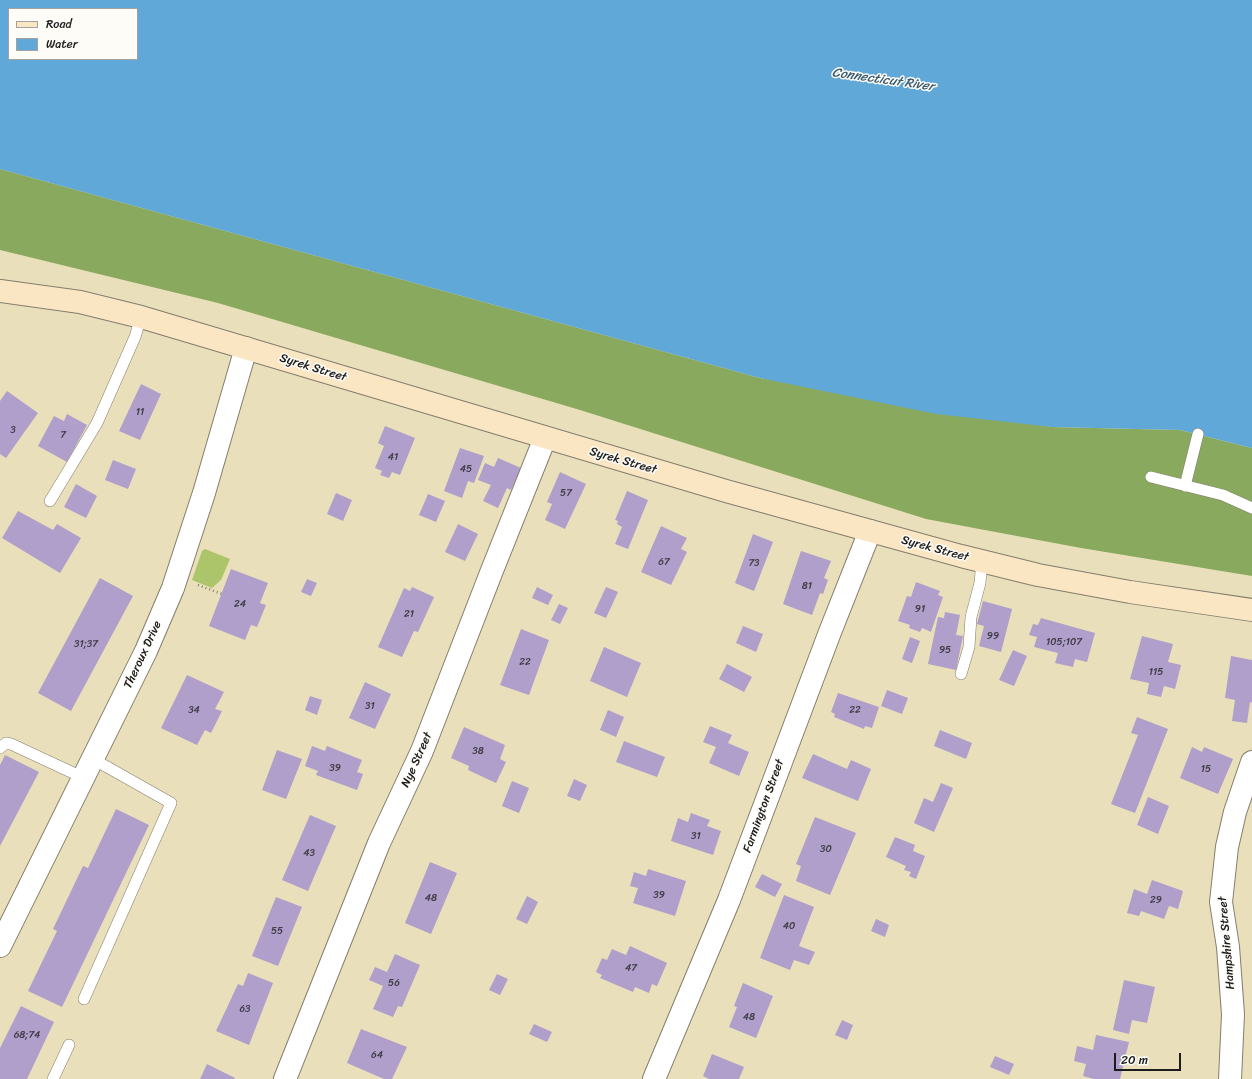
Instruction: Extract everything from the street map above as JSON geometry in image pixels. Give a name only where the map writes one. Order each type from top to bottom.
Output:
[{"type":"main road","name":"Syrek Street","points":[[0,292],[80,302],[141,317],[545,438],[870,531],[982,561],[1038,575],[1130,592],[1252,610]]},
{"type":"street","name":"Theroux Drive","points":[[0,946],[146,651],[173,588],[204,493],[246,348]]},
{"type":"street","name":"Nye Street","points":[[285,1079],[379,843],[422,750],[545,438]]},
{"type":"street","name":"Farmington Street","points":[[654,1079],[729,900],[830,632],[870,531]]},
{"type":"street","name":"Hampshire Street","points":[[1230,1079],[1233,1014],[1228,947],[1221,902],[1227,847],[1235,812],[1252,762]]},
{"type":"lane","points":[[50,501],[97,423],[135,337],[141,317]]},
{"type":"lane","points":[[1185,486],[1198,434]]},
{"type":"lane","points":[[1151,478],[1223,495],[1252,508]]},
{"type":"lane","points":[[961,674],[969,647],[971,617],[980,583],[982,561]]},
{"type":"lane","points":[[0,748],[6,743],[11,744],[84,778]]},
{"type":"lane","points":[[84,999],[171,803],[93,759]]},
{"type":"lane","points":[[52,1079],[69,1045]]},
{"type":"green space","points":[[0,169],[760,378],[1052,427],[1180,430],[1252,448],[1252,576],[1081,548],[926,519],[580,410],[218,303],[0,250]]},
{"type":"green space","points":[[205,549],[230,559],[221,580],[212,588],[192,580],[202,551]]},
{"type":"water","name":"Connecticut River","points":[[0,0],[1252,0],[1252,448],[1180,430],[1052,427],[936,414],[760,378],[0,169]]},
{"type":"building","points":[[141,384],[161,394],[140,440],[119,431]]},
{"type":"building","points":[[7,391],[38,413],[6,458],[0,454],[0,401]]},
{"type":"building","points":[[67,414],[87,425],[67,462],[38,446],[54,416],[64,421]]},
{"type":"building","points":[[385,426],[415,438],[400,475],[392,472],[389,478],[380,475],[382,471],[375,468],[384,446],[378,443]]},
{"type":"building","points":[[460,448],[484,456],[474,483],[468,481],[462,498],[444,491]]},
{"type":"building","points":[[498,458],[521,468],[511,490],[507,488],[498,508],[483,501],[491,485],[478,480],[485,463],[494,467]]},
{"type":"building","points":[[113,460],[136,469],[128,489],[105,480]]},
{"type":"building","points":[[560,472],[586,484],[565,529],[545,520],[552,504],[547,502]]},
{"type":"building","points":[[76,484],[97,496],[86,518],[64,507]]},
{"type":"building","points":[[627,491],[648,500],[628,549],[615,544],[622,527],[617,524],[618,521],[615,520]]},
{"type":"building","points":[[336,493],[352,500],[343,521],[327,514]]},
{"type":"building","points":[[428,494],[445,501],[436,522],[419,515]]},
{"type":"building","points":[[18,511],[53,530],[57,524],[81,538],[60,573],[2,538]]},
{"type":"building","points":[[458,524],[478,534],[465,561],[445,552]]},
{"type":"building","points":[[661,526],[687,538],[681,549],[687,552],[671,585],[641,572]]},
{"type":"building","points":[[753,534],[773,542],[754,591],[735,583]]},
{"type":"building","points":[[801,551],[831,561],[824,578],[828,580],[823,594],[820,593],[812,615],[783,604]]},
{"type":"building","points":[[231,569],[268,583],[260,603],[266,605],[257,627],[251,625],[245,640],[209,626]]},
{"type":"building","points":[[100,578],[133,596],[71,711],[38,693]]},
{"type":"building","points":[[307,579],[317,583],[311,596],[301,592]]},
{"type":"building","points":[[916,582],[940,591],[938,595],[943,597],[931,632],[922,628],[920,632],[909,628],[910,625],[898,621],[907,596],[911,597]]},
{"type":"building","points":[[412,587],[434,597],[418,632],[414,631],[402,657],[378,647],[404,588],[410,591]]},
{"type":"building","points":[[537,587],[553,595],[548,605],[532,598]]},
{"type":"building","points":[[606,587],[618,592],[606,618],[594,613]]},
{"type":"building","points":[[983,601],[1012,609],[1001,652],[979,646],[984,626],[977,624]]},
{"type":"building","points":[[559,604],[568,608],[560,624],[551,620]]},
{"type":"building","points":[[945,612],[960,615],[956,635],[963,636],[956,670],[928,664],[938,617],[944,618]]},
{"type":"building","points":[[1041,618],[1095,633],[1087,662],[1075,659],[1073,667],[1055,663],[1058,653],[1034,647],[1037,637],[1029,635],[1033,624],[1038,625]]},
{"type":"building","points":[[743,626],[763,634],[756,652],[736,643]]},
{"type":"building","points":[[521,629],[549,640],[529,695],[500,685]]},
{"type":"building","points":[[1142,636],[1173,644],[1168,662],[1181,665],[1175,689],[1164,686],[1161,697],[1147,694],[1149,683],[1130,679]]},
{"type":"building","points":[[910,637],[920,641],[912,663],[902,659]]},
{"type":"building","points":[[604,647],[641,663],[627,697],[590,681]]},
{"type":"building","points":[[1013,650],[1027,656],[1014,686],[999,680]]},
{"type":"building","points":[[1231,656],[1252,660],[1252,703],[1250,702],[1247,723],[1232,721],[1235,700],[1225,698]]},
{"type":"building","points":[[727,664],[752,677],[744,692],[719,679]]},
{"type":"building","points":[[187,675],[224,692],[215,709],[222,711],[211,733],[205,730],[197,745],[161,728]]},
{"type":"building","points":[[365,682],[391,694],[375,729],[349,718]]},
{"type":"building","points":[[887,690],[908,698],[902,714],[881,706]]},
{"type":"building","points":[[838,693],[879,707],[872,728],[865,726],[864,729],[834,717],[835,714],[831,712]]},
{"type":"building","points":[[310,696],[322,700],[317,715],[305,710]]},
{"type":"building","points":[[608,710],[624,717],[616,737],[600,730]]},
{"type":"building","points":[[1137,717],[1168,729],[1135,813],[1111,804],[1138,735],[1131,733]]},
{"type":"building","points":[[710,726],[732,735],[728,743],[749,752],[739,776],[709,763],[716,747],[703,742]]},
{"type":"building","points":[[464,727],[505,745],[500,759],[506,762],[496,783],[468,770],[469,766],[451,758]]},
{"type":"building","points":[[940,730],[972,743],[966,759],[934,746]]},
{"type":"building","points":[[624,741],[665,757],[657,777],[616,762]]},
{"type":"building","points":[[312,746],[325,751],[327,746],[362,760],[357,772],[363,774],[357,790],[316,775],[318,771],[305,766]]},
{"type":"building","points":[[1192,747],[1202,752],[1204,747],[1233,759],[1218,794],[1180,778]]},
{"type":"building","points":[[277,750],[302,759],[286,799],[262,790]]},
{"type":"building","points":[[813,754],[847,769],[851,760],[871,769],[858,801],[802,778]]},
{"type":"building","points":[[5,755],[39,772],[0,846],[0,765]]},
{"type":"building","points":[[574,779],[587,785],[580,801],[567,796]]},
{"type":"building","points":[[512,781],[529,788],[519,813],[502,806]]},
{"type":"building","points":[[941,783],[953,788],[934,832],[914,823],[924,798],[933,802]]},
{"type":"building","points":[[1148,797],[1169,806],[1158,834],[1137,825]]},
{"type":"building","points":[[116,809],[149,825],[62,1007],[28,991],[57,931],[53,929],[83,866],[88,868]]},
{"type":"building","points":[[691,813],[710,820],[707,826],[721,831],[713,855],[671,841],[678,818],[688,822]]},
{"type":"building","points":[[310,815],[336,826],[308,891],[282,880]]},
{"type":"building","points":[[815,817],[856,833],[830,895],[796,881],[801,866],[796,864]]},
{"type":"building","points":[[895,837],[915,845],[913,851],[925,856],[916,879],[909,876],[911,872],[904,870],[906,866],[886,857]]},
{"type":"building","points":[[430,862],[457,873],[431,934],[405,923]]},
{"type":"building","points":[[648,869],[686,881],[675,916],[633,903],[638,888],[630,886],[634,872],[646,876]]},
{"type":"building","points":[[762,874],[782,884],[775,897],[755,887]]},
{"type":"building","points":[[1152,880],[1183,891],[1178,909],[1169,906],[1164,919],[1141,911],[1139,916],[1127,913],[1134,889],[1147,894]]},
{"type":"building","points":[[784,895],[814,907],[799,946],[815,952],[809,965],[794,960],[790,970],[760,958]]},
{"type":"building","points":[[527,896],[538,902],[527,924],[516,919]]},
{"type":"building","points":[[276,897],[302,907],[278,966],[252,956]]},
{"type":"building","points":[[876,919],[889,925],[885,937],[871,931]]},
{"type":"building","points":[[630,946],[667,963],[657,986],[652,984],[649,993],[635,987],[633,992],[600,978],[602,975],[596,972],[602,958],[607,960],[612,949],[626,955]]},
{"type":"building","points":[[395,954],[420,965],[402,1007],[398,1006],[393,1017],[373,1009],[383,986],[369,980],[375,967],[387,972]]},
{"type":"building","points":[[248,973],[273,983],[249,1045],[216,1031],[238,984],[243,986]]},
{"type":"building","points":[[497,974],[508,979],[500,995],[489,990]]},
{"type":"building","points":[[1124,980],[1155,987],[1147,1023],[1132,1020],[1129,1034],[1113,1030]]},
{"type":"building","points":[[743,983],[773,996],[756,1038],[729,1027],[737,1007],[734,1006]]},
{"type":"building","points":[[21,1006],[54,1022],[27,1079],[0,1079],[0,1048]]},
{"type":"building","points":[[842,1020],[853,1025],[847,1040],[835,1035]]},
{"type":"building","points":[[534,1024],[552,1032],[547,1042],[529,1034]]},
{"type":"building","points":[[361,1029],[407,1047],[392,1079],[384,1079],[347,1063]]},
{"type":"building","points":[[1096,1035],[1129,1042],[1120,1079],[1094,1079],[1083,1076],[1086,1064],[1074,1061],[1077,1046],[1093,1050]]},
{"type":"building","points":[[712,1054],[744,1067],[739,1079],[709,1079],[703,1076]]},
{"type":"building","points":[[995,1056],[1014,1064],[1009,1075],[990,1067]]},
{"type":"building","points":[[207,1064],[235,1078],[200,1079]]}]
